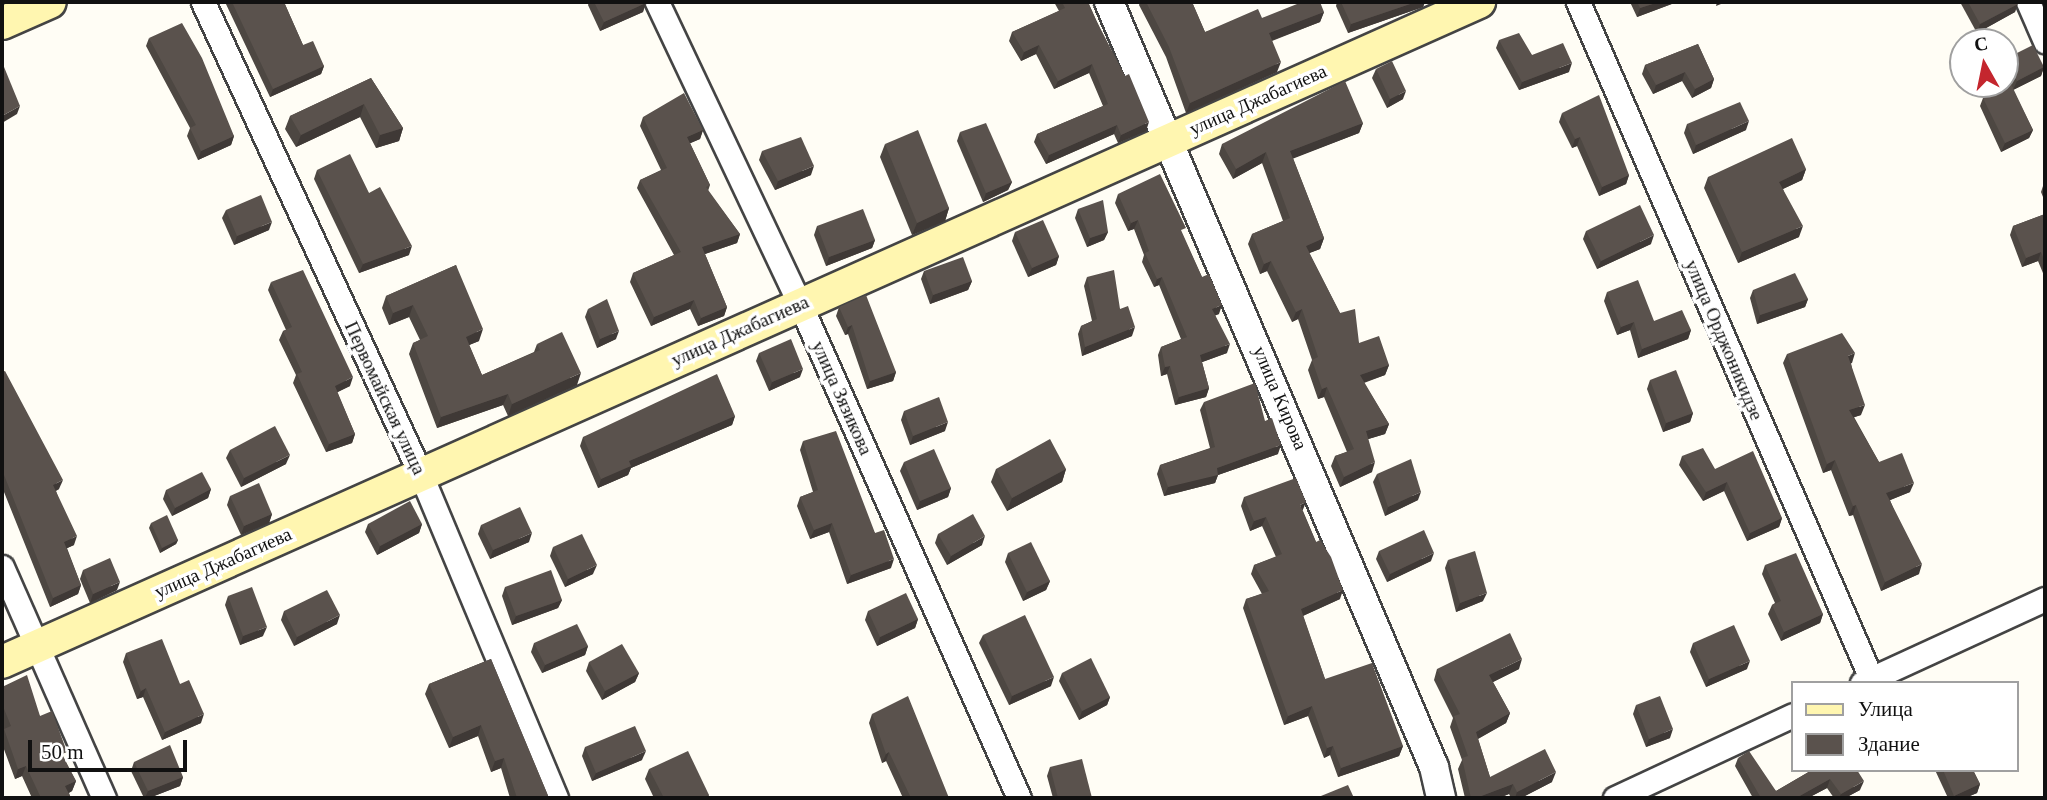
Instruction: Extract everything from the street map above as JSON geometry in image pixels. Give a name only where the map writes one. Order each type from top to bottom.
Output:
[{"type":"main road","points":[[2,23],[50,2]]},
{"type":"main road","name":"улица Джабагиева","points":[[2,662],[1479,2]]},
{"type":"street","name":"Первомайская улица","points":[[203,2],[421,475],[556,798]]},
{"type":"street","name":"улица Зязикова","points":[[657,2],[800,304],[1019,798]]},
{"type":"street","name":"улица Кирова","points":[[1109,2],[1171,138],[1429,754],[1441,798]]},
{"type":"street","name":"улица Орджоникидзе","points":[[1578,2],[1867,680]]},
{"type":"street","points":[[2028,2],[2045,41]]},
{"type":"street","points":[[2,567],[104,798]]},
{"type":"street","points":[[1867,680],[2045,599]]},
{"type":"street","points":[[1615,798],[1792,715]]},
{"type":"building","points":[[232,2],[284,2],[303,45],[313,41],[324,66],[273,89]]},
{"type":"building","points":[[594,2],[645,2],[646,3],[604,22]]},
{"type":"building","points":[[1062,2],[1088,2],[1125,76],[1129,74],[1149,122],[1121,135],[1117,125],[1049,155],[1037,134],[1108,104],[1092,64],[1058,81],[1039,45],[1024,52],[1012,32],[1065,8]]},
{"type":"building","points":[[1146,2],[1192,2],[1205,32],[1258,9],[1262,18],[1302,2],[1320,2],[1324,12],[1269,33],[1281,62],[1190,103],[1169,47]]},
{"type":"building","points":[[1341,2],[1416,2],[1351,24]]},
{"type":"building","points":[[1637,2],[1659,2],[1640,8]]},
{"type":"building","points":[[1968,2],[2017,2],[2018,4],[1980,24]]},
{"type":"building","points":[[182,23],[202,58],[234,136],[201,151],[190,128],[196,125],[149,38]]},
{"type":"building","points":[[1519,33],[1532,55],[1563,43],[1572,63],[1522,82],[1499,40]]},
{"type":"building","points":[[1698,44],[1714,79],[1695,89],[1685,72],[1656,85],[1645,65]]},
{"type":"building","points":[[2033,45],[2044,67],[2019,80],[2019,52]]},
{"type":"building","points":[[1392,61],[1406,91],[1390,99],[1376,69]]},
{"type":"building","points":[[2,62],[20,106],[2,116]]},
{"type":"building","points":[[371,78],[403,128],[380,135],[364,104],[301,135],[290,116]]},
{"type":"building","points":[[1345,81],[1363,123],[1290,151],[1324,238],[1306,246],[1340,313],[1355,309],[1359,343],[1379,336],[1389,365],[1360,375],[1389,424],[1366,431],[1375,462],[1344,477],[1335,456],[1354,449],[1327,387],[1322,389],[1312,360],[1318,357],[1302,309],[1296,312],[1271,261],[1264,264],[1252,234],[1290,218],[1266,152],[1236,169],[1222,144]]},
{"type":"building","points":[[684,93],[703,130],[687,137],[710,185],[706,187],[740,234],[702,247],[727,307],[701,318],[694,300],[654,317],[633,273],[681,252],[640,180],[667,168],[643,117]]},
{"type":"building","points":[[1599,95],[1629,175],[1602,187],[1580,137],[1575,139],[1562,113]]},
{"type":"building","points":[[1983,98],[2018,98],[2033,130],[2005,143]]},
{"type":"building","points":[[1740,102],[1749,121],[1696,145],[1687,124]]},
{"type":"building","points":[[986,123],[1012,182],[986,193],[960,132]]},
{"type":"building","points":[[918,130],[949,208],[917,223],[885,144]]},
{"type":"building","points":[[801,137],[814,166],[778,181],[762,151]]},
{"type":"building","points":[[1792,138],[1806,169],[1779,182],[1803,226],[1742,252],[1708,177]]},
{"type":"building","points":[[350,154],[369,193],[380,187],[412,246],[363,264],[317,170]]},
{"type":"building","points":[[1160,174],[1186,228],[1181,230],[1202,277],[1209,274],[1222,305],[1212,309],[1230,344],[1200,355],[1209,388],[1179,397],[1170,366],[1165,367],[1161,347],[1187,337],[1162,277],[1157,279],[1145,253],[1149,251],[1138,220],[1131,223],[1118,194]]},
{"type":"building","points":[[261,195],[272,222],[237,236],[226,210]]},
{"type":"building","points":[[1103,200],[1108,232],[1090,238],[1078,209]]},
{"type":"building","points":[[1640,205],[1654,235],[1601,261],[1586,231]]},
{"type":"building","points":[[863,209],[875,240],[829,257],[817,226]]},
{"type":"building","points":[[2045,214],[2045,262],[2041,252],[2026,258],[2013,226]]},
{"type":"building","points":[[1043,220],[1059,256],[1032,268],[1015,232]]},
{"type":"building","points":[[963,257],[972,281],[933,295],[924,271]]},
{"type":"building","points":[[456,265],[483,329],[466,337],[482,375],[540,350],[537,344],[562,332],[581,373],[512,404],[508,394],[441,417],[413,343],[428,336],[413,305],[393,313],[386,296]]},
{"type":"building","points":[[303,270],[353,377],[335,386],[355,434],[329,444],[297,374],[302,372],[283,331],[292,327],[271,282]]},
{"type":"building","points":[[1114,270],[1120,309],[1128,306],[1135,327],[1085,347],[1081,326],[1097,319],[1087,277]]},
{"type":"building","points":[[1795,273],[1808,299],[1760,315],[1753,290]]},
{"type":"building","points":[[1638,280],[1654,321],[1682,310],[1691,330],[1642,349],[1634,322],[1621,327],[1607,292]]},
{"type":"building","points":[[866,295],[896,372],[870,381],[852,325],[848,327],[839,307]]},
{"type":"building","points":[[607,299],[619,331],[600,339],[588,309]]},
{"type":"building","points":[[1842,333],[1855,353],[1848,356],[1865,405],[1849,410],[1879,462],[1902,453],[1914,483],[1886,493],[1922,564],[1885,582],[1856,505],[1853,506],[1835,460],[1827,464],[1787,354]]},
{"type":"building","points":[[791,339],[803,369],[772,382],[759,353]]},
{"type":"building","points":[[1676,370],[1693,413],[1666,423],[1650,380]]},
{"type":"building","points":[[5,371],[63,480],[53,485],[77,536],[64,542],[81,585],[53,598],[2,470],[2,372]]},
{"type":"building","points":[[717,374],[735,416],[629,461],[631,466],[601,479],[583,437]]},
{"type":"building","points":[[1255,383],[1265,421],[1272,418],[1281,445],[1217,468],[1218,475],[1168,487],[1160,465],[1215,447],[1204,402]]},
{"type":"building","points":[[939,397],[948,422],[913,436],[904,411]]},
{"type":"building","points":[[275,426],[290,455],[244,478],[230,450]]},
{"type":"building","points":[[836,431],[875,533],[884,530],[894,559],[851,575],[832,523],[814,530],[800,497],[818,490],[803,441]]},
{"type":"building","points":[[1050,439],[1066,469],[1012,498],[996,469]]},
{"type":"building","points":[[1703,448],[1715,469],[1753,451],[1782,518],[1750,533],[1727,482],[1706,492],[1682,456]]},
{"type":"building","points":[[934,449],[951,488],[920,501],[904,462]]},
{"type":"building","points":[[1411,459],[1421,492],[1388,507],[1377,474]]},
{"type":"building","points":[[202,472],[211,489],[175,508],[166,490]]},
{"type":"building","points":[[1296,478],[1306,502],[1300,505],[1316,542],[1320,540],[1331,557],[1343,590],[1301,609],[1325,679],[1372,663],[1403,746],[1341,768],[1333,746],[1327,748],[1312,706],[1288,716],[1246,599],[1269,591],[1254,565],[1282,554],[1266,517],[1254,521],[1244,497]]},
{"type":"building","points":[[259,483],[272,514],[244,526],[230,496]]},
{"type":"building","points":[[410,501],[422,524],[380,546],[368,524]]},
{"type":"building","points":[[520,507],[532,533],[493,550],[481,525]]},
{"type":"building","points":[[973,514],[985,536],[951,556],[938,534]]},
{"type":"building","points":[[167,515],[178,540],[162,548],[151,523]]},
{"type":"building","points":[[1424,530],[1434,553],[1390,574],[1379,551]]},
{"type":"building","points":[[582,534],[597,565],[568,579],[553,547]]},
{"type":"building","points":[[1031,542],[1050,581],[1027,592],[1008,553]]},
{"type":"building","points":[[1475,551],[1487,593],[1460,603],[1448,560]]},
{"type":"building","points":[[1796,553],[1823,614],[1784,632],[1772,605],[1781,601],[1765,565]]},
{"type":"building","points":[[110,558],[120,582],[93,594],[83,570]]},
{"type":"building","points":[[551,570],[562,600],[516,616],[505,587]]},
{"type":"building","points":[[252,587],[267,627],[243,636],[228,596]]},
{"type":"building","points":[[327,590],[340,615],[297,637],[284,611]]},
{"type":"building","points":[[906,593],[918,619],[880,637],[868,611]]},
{"type":"building","points":[[1025,615],[1054,677],[1012,696],[983,635]]},
{"type":"building","points":[[577,624],[588,646],[545,665],[534,643]]},
{"type":"building","points":[[1734,625],[1750,661],[1709,679],[1693,643]]},
{"type":"building","points":[[1510,633],[1522,659],[1489,675],[1510,713],[1476,732],[1490,777],[1545,749],[1556,772],[1517,792],[1513,784],[1471,798],[1462,758],[1468,756],[1454,716],[1460,714],[1437,669]]},
{"type":"building","points":[[162,639],[180,684],[189,680],[204,714],[165,732],[146,688],[141,691],[126,653]]},
{"type":"building","points":[[622,644],[639,673],[605,691],[589,662]]},
{"type":"building","points":[[1091,658],[1110,697],[1082,711],[1062,673]]},
{"type":"building","points":[[491,659],[549,798],[517,798],[504,758],[495,761],[481,725],[453,737],[429,684]]},
{"type":"building","points":[[27,675],[40,716],[52,711],[67,752],[62,754],[76,781],[65,786],[71,798],[41,798],[26,766],[18,769],[4,729],[11,726],[2,704],[2,687]]},
{"type":"building","points":[[908,696],[949,798],[911,798],[889,752],[886,754],[872,714]]},
{"type":"building","points":[[1660,696],[1673,729],[1649,739],[1636,705]]},
{"type":"building","points":[[635,726],[646,751],[596,773],[585,747]]},
{"type":"building","points":[[170,745],[183,777],[148,791],[134,762]]},
{"type":"building","points":[[688,751],[709,795],[701,798],[664,798],[649,769]]},
{"type":"building","points":[[1749,751],[1776,791],[1809,772],[1858,772],[1864,781],[1841,794],[1830,779],[1796,798],[1761,798],[1738,758]]},
{"type":"building","points":[[1082,759],[1092,798],[1058,798],[1050,767]]},
{"type":"building","points":[[1944,772],[1974,772],[1980,784],[1954,796]]},
{"type":"building","points":[[1348,785],[1354,798],[1316,798]]}]
